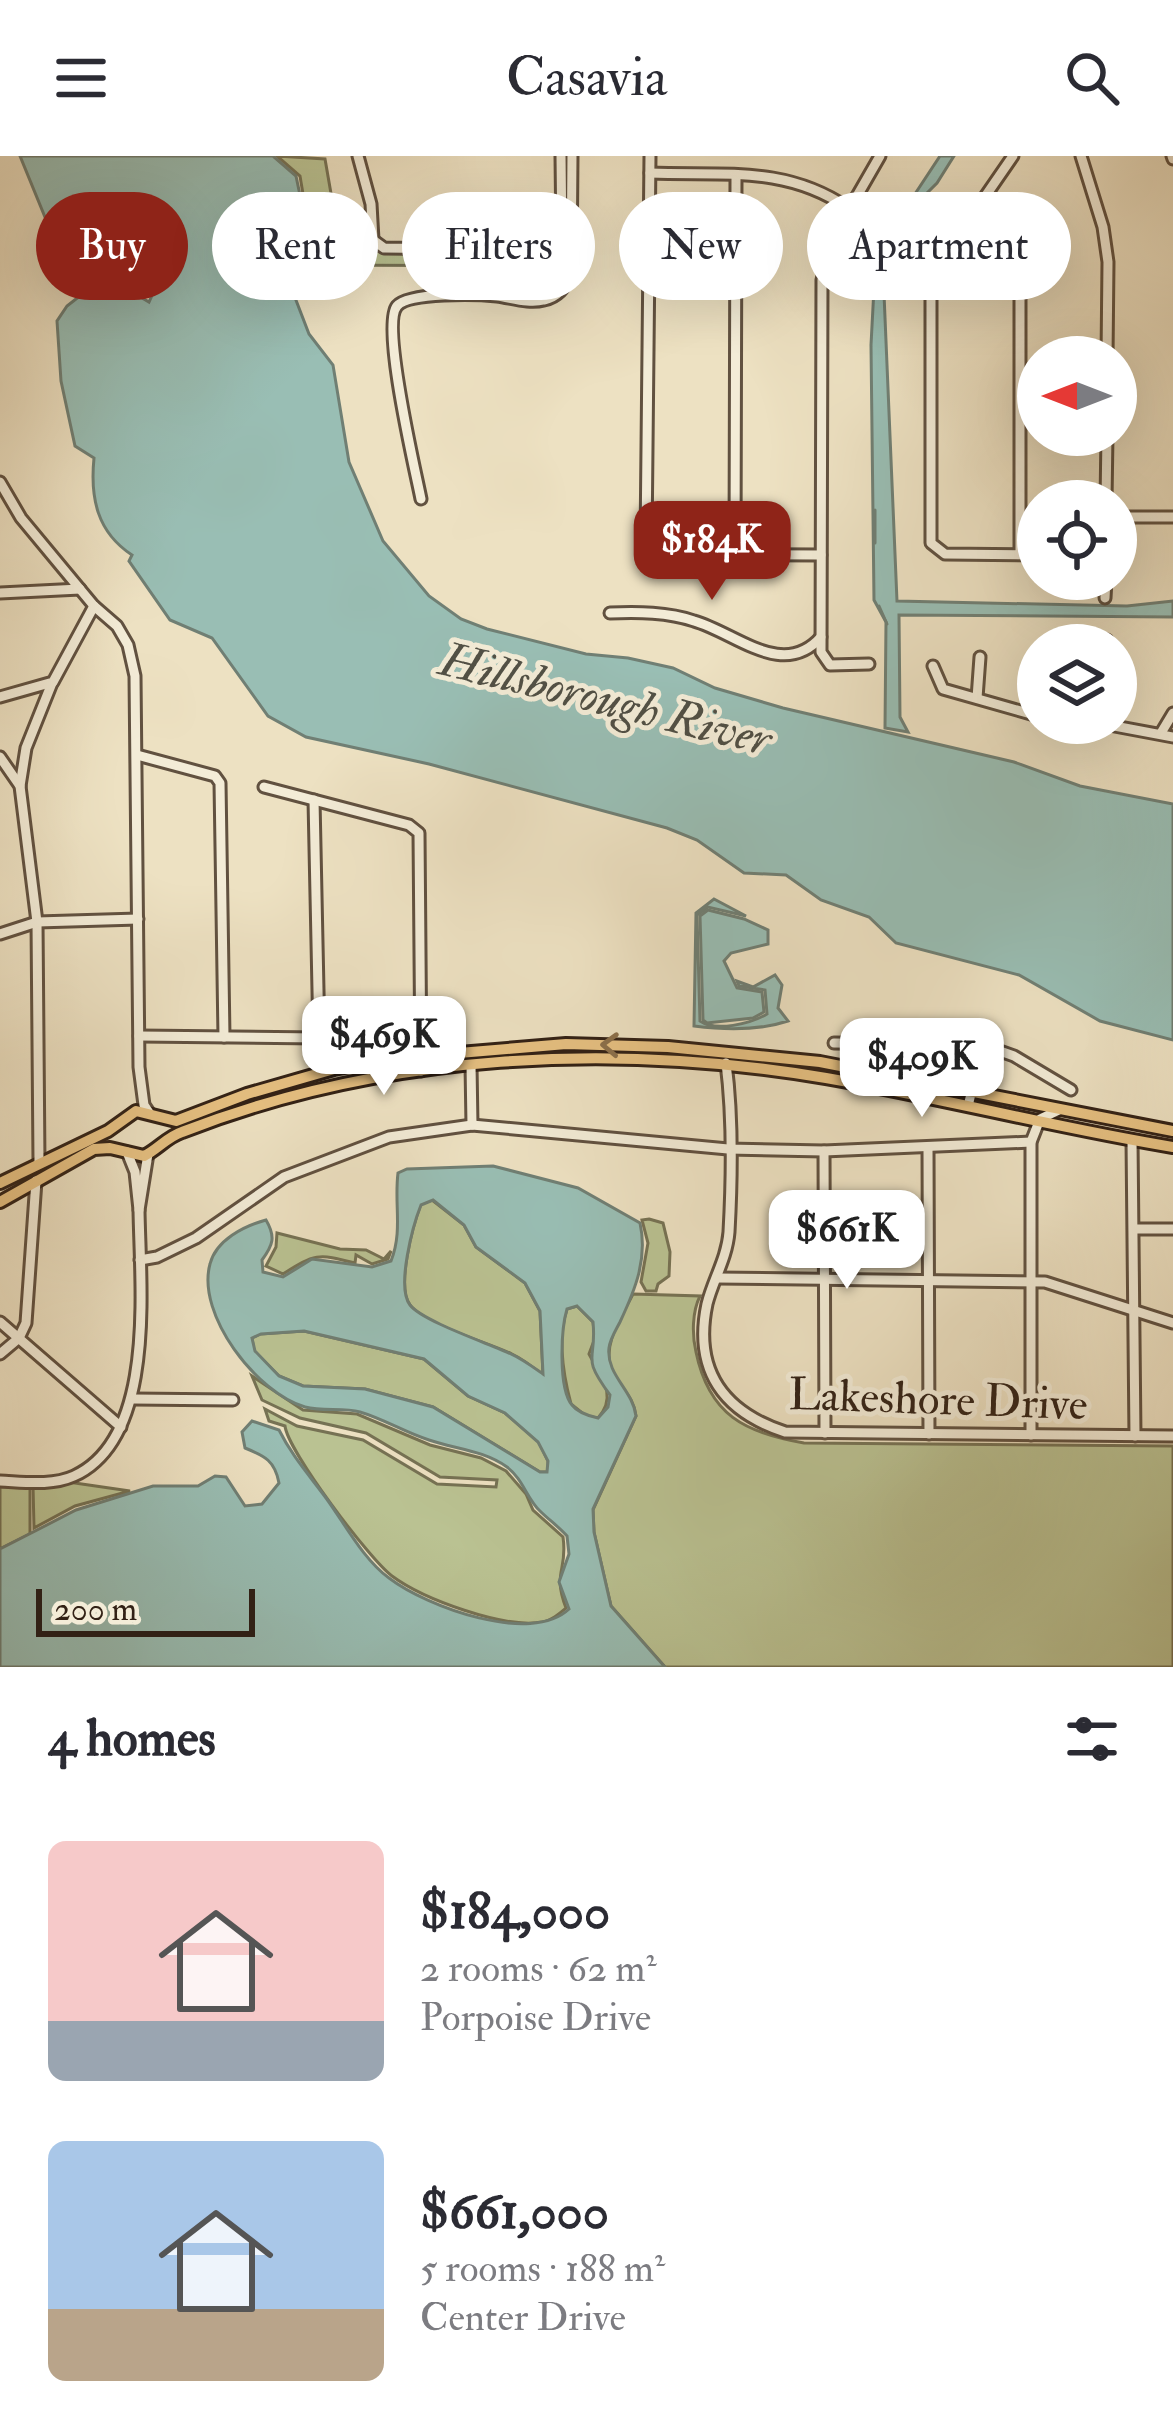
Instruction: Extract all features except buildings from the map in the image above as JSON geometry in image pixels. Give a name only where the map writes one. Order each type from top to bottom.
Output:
[{"type":"main road","points":[[566,1044],[566,1059]]},
{"type":"main road","points":[[0,1183],[95,1138],[139,1111],[181,1120],[308,1075],[421,1055],[566,1044],[727,1059],[1173,1147]]},
{"type":"main road","points":[[0,1202],[94,1150],[148,1154],[159,1144],[219,1119],[337,1084],[471,1065],[566,1059],[820,1063],[1173,1131]]},
{"type":"main road","points":[[153,1116],[161,1132],[159,1144]]},
{"type":"main road","points":[[124,1118],[117,1136],[126,1151]]},
{"type":"street","points":[[358,156],[368,192]]},
{"type":"street","points":[[378,244],[384,248],[550,250],[562,241],[561,156]]},
{"type":"street","points":[[421,499],[397,373],[393,313],[400,302],[414,297],[494,296],[534,301],[562,290],[571,276],[572,156]]},
{"type":"street","points":[[650,156],[646,544],[658,554],[821,555]]},
{"type":"street","points":[[858,192],[880,156]]},
{"type":"street","points":[[988,192],[1013,156]]},
{"type":"street","points":[[1081,156],[1103,227],[1108,262],[1107,336]]},
{"type":"street","points":[[650,173],[796,180],[818,192]]},
{"type":"street","points":[[735,554],[736,176]]},
{"type":"street","points":[[822,300],[821,652],[830,665],[869,664]]},
{"type":"street","points":[[931,300],[932,543],[945,554],[1017,554]]},
{"type":"street","points":[[1020,300],[1020,480]]},
{"type":"street","points":[[0,482],[21,518],[94,606],[117,626],[128,645],[135,676],[139,1067],[144,1106],[153,1116]]},
{"type":"street","points":[[1137,517],[1173,517]]},
{"type":"street","points":[[0,593],[80,589]]},
{"type":"street","points":[[39,1162],[37,922],[20,786],[26,748],[53,682],[94,606]]},
{"type":"street","points":[[610,613],[686,618],[745,646],[789,656],[802,654],[820,637]]},
{"type":"street","points":[[977,698],[980,657]]},
{"type":"street","points":[[933,666],[943,689],[1017,710]]},
{"type":"street","points":[[0,697],[53,682]]},
{"type":"street","points":[[1161,733],[1173,713]]},
{"type":"street","points":[[1137,729],[1173,737]]},
{"type":"street","points":[[137,755],[215,776],[220,783],[224,1037]]},
{"type":"street","points":[[0,757],[20,786]]},
{"type":"street","points":[[265,787],[409,825],[419,833],[421,1071]]},
{"type":"street","points":[[139,1036],[320,1038],[314,800]]},
{"type":"street","points":[[0,934],[37,922],[138,919]]},
{"type":"street","points":[[834,1043],[983,1046],[1014,1055],[1071,1090]]},
{"type":"street","points":[[968,1106],[983,1046]]},
{"type":"street","name":"Lakeshore Drive","points":[[727,1059],[728,1237],[707,1304],[704,1348],[716,1389],[753,1421],[785,1432],[1173,1436]]},
{"type":"street","points":[[471,1065],[472,1125]]},
{"type":"street","points":[[124,1118],[135,1097],[139,1067]]},
{"type":"street","points":[[1031,1436],[1031,1142],[1040,1119],[1059,1110]]},
{"type":"street","points":[[140,1260],[196,1238],[284,1178],[389,1137],[472,1125],[728,1148],[824,1151],[1031,1142]]},
{"type":"street","points":[[1132,1140],[1135,1436]]},
{"type":"street","points":[[928,1148],[928,1434]]},
{"type":"street","points":[[0,1481],[58,1482],[78,1474],[96,1461],[121,1427],[133,1399],[138,1378],[139,1210],[135,1172],[126,1151]]},
{"type":"street","points":[[824,1151],[824,1433]]},
{"type":"street","points":[[139,1210],[148,1154]]},
{"type":"street","points":[[0,1354],[19,1338],[26,1323],[36,1181]]},
{"type":"street","points":[[1135,1229],[1173,1229]]},
{"type":"street","points":[[717,1278],[1030,1282],[1060,1285],[1173,1323]]},
{"type":"street","points":[[0,1322],[121,1427]]},
{"type":"street","points":[[133,1399],[233,1400]]},
{"type":"green space","points":[[277,156],[325,159],[331,192],[303,192],[300,176]]},
{"type":"green space","points":[[378,251],[402,251],[402,265],[378,265]]},
{"type":"green space","points":[[432,1200],[464,1225],[476,1247],[525,1283],[540,1311],[543,1375],[516,1356],[442,1326],[410,1305],[405,1271],[410,1240],[421,1204]]},
{"type":"green space","points":[[642,1220],[663,1223],[670,1252],[669,1276],[656,1291],[646,1291],[641,1282],[648,1243]]},
{"type":"green space","points":[[277,1233],[340,1249],[366,1250],[384,1259],[391,1251],[388,1259],[372,1264],[356,1255],[355,1263],[317,1257],[283,1274],[266,1266]]},
{"type":"green space","points":[[633,1294],[700,1296],[694,1338],[710,1391],[733,1417],[783,1439],[804,1443],[1173,1446],[1173,1667],[665,1667],[611,1606],[594,1532],[593,1510],[636,1416],[609,1361],[614,1331]]},
{"type":"green space","points":[[577,1306],[593,1322],[595,1338],[589,1354],[607,1394],[598,1418],[586,1416],[571,1404],[566,1381],[564,1320],[567,1309]]},
{"type":"green space","points":[[304,1331],[424,1359],[468,1396],[505,1413],[539,1442],[548,1472],[540,1472],[433,1407],[365,1389],[303,1386],[279,1376],[254,1351],[252,1338],[260,1334]]},
{"type":"green space","points":[[252,1376],[303,1410],[357,1414],[506,1471],[533,1510],[563,1537],[560,1586],[566,1608],[545,1621],[507,1621],[443,1603],[392,1576],[331,1504],[285,1426],[269,1421],[265,1409],[297,1426],[363,1440],[437,1484],[496,1487],[497,1480],[440,1477],[366,1433],[300,1418],[262,1400]]},
{"type":"green space","points":[[68,1482],[130,1491],[75,1506],[34,1528],[33,1486]]},
{"type":"green space","points":[[0,1487],[30,1487],[30,1534],[0,1549]]},
{"type":"water","name":"Hillsborough River","points":[[20,156],[273,156],[296,176],[299,192],[212,192],[212,300],[296,300],[309,334],[333,365],[349,462],[383,541],[429,596],[461,619],[586,654],[673,668],[715,688],[783,708],[1014,762],[1080,786],[1173,804],[1173,1040],[1100,1021],[1019,975],[896,943],[869,917],[821,900],[786,875],[744,873],[697,840],[667,828],[429,764],[306,737],[268,716],[212,638],[170,620],[129,561],[132,555],[104,525],[93,487],[94,458],[75,446],[61,381],[57,321],[75,300],[188,300],[188,192],[36,195]]},
{"type":"water","points":[[940,156],[954,156],[928,192],[916,192]]},
{"type":"water","points":[[873,300],[884,300],[897,601],[1127,606],[1173,601],[1173,617],[899,615],[900,717],[908,732],[885,728],[886,622],[874,600]]},
{"type":"water","points":[[714,899],[746,916],[708,907],[697,915],[700,1021],[733,1025],[767,1014],[765,990],[739,986],[737,981],[753,987],[775,975],[782,985],[778,1008],[788,1021],[741,1029],[694,1026],[696,913]]},
{"type":"water","points":[[708,910],[768,930],[768,944],[731,953],[724,961],[737,988],[762,992],[764,1012],[753,1018],[703,1020],[700,916]]},
{"type":"water","points":[[493,1166],[578,1188],[640,1223],[639,1274],[609,1348],[612,1366],[636,1416],[593,1509],[594,1532],[611,1606],[665,1667],[0,1667],[0,1549],[76,1510],[153,1486],[198,1486],[215,1476],[226,1477],[245,1506],[262,1504],[279,1483],[268,1460],[245,1448],[242,1432],[252,1421],[279,1430],[363,1551],[406,1589],[453,1610],[505,1623],[552,1619],[569,1609],[559,1582],[569,1554],[567,1536],[536,1506],[507,1467],[360,1412],[305,1407],[287,1399],[250,1369],[221,1328],[212,1306],[208,1284],[213,1255],[232,1235],[266,1220],[272,1241],[262,1260],[263,1272],[283,1277],[312,1259],[372,1267],[391,1261],[397,1239],[398,1173]],"holes":[[[433,1200],[464,1225],[476,1247],[525,1283],[540,1311],[543,1374],[410,1305],[405,1285],[410,1241],[421,1205]],[[577,1306],[593,1322],[592,1365],[610,1395],[608,1407],[598,1418],[577,1410],[564,1386],[567,1309]],[[304,1331],[424,1359],[468,1396],[505,1413],[538,1442],[548,1461],[547,1472],[433,1407],[365,1389],[303,1386],[279,1376],[255,1351],[252,1338]]]},
{"type":"waterway","points":[[875,510],[875,543]]},
{"type":"waterway","points":[[879,606],[887,624]]}]
